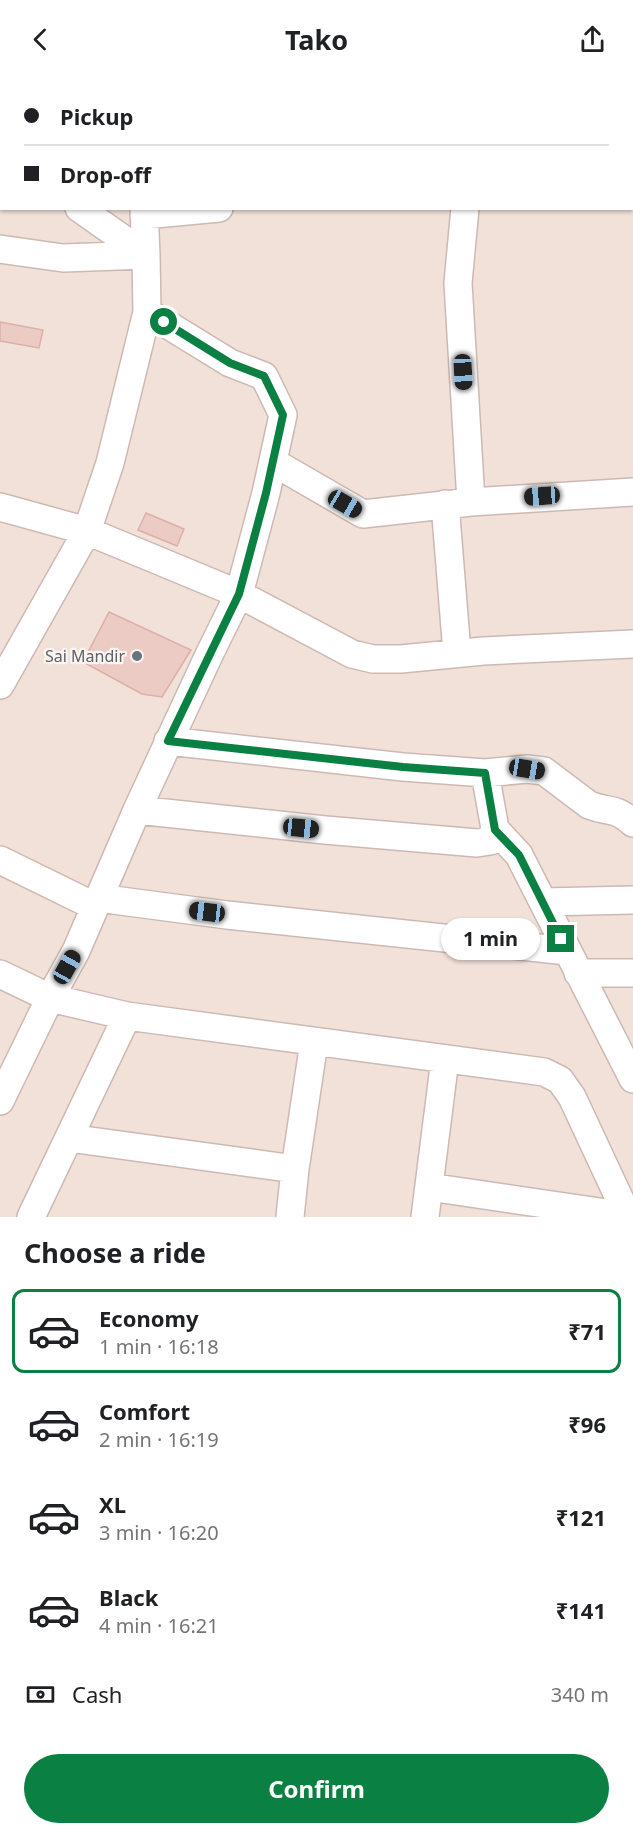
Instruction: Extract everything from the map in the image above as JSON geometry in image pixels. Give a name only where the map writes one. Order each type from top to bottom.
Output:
[{"type":"street","points":[[82,210],[146,255]]},
{"type":"street","points":[[0,685],[87,531],[110,463],[147,312],[144,212],[182,210]]},
{"type":"street","points":[[457,653],[458,283],[465,210]]},
{"type":"street","points":[[0,249],[63,258],[146,255]]},
{"type":"street","points":[[3,1088],[76,951],[168,741],[239,594],[283,415],[264,376],[230,363],[147,312]]},
{"type":"street","points":[[273,462],[363,514],[458,503],[633,492]]},
{"type":"street","points":[[0,507],[87,531],[239,594],[352,654],[382,659],[633,644]]},
{"type":"street","points":[[168,741],[403,767],[485,773],[527,769],[544,771],[589,805],[614,809],[633,823]]},
{"type":"street","points":[[485,773],[495,830],[519,855],[633,1079]]},
{"type":"street","points":[[137,810],[176,816],[477,843],[490,841],[495,830]]},
{"type":"street","points":[[0,860],[96,902],[227,915],[573,962],[633,973]]},
{"type":"street","points":[[543,902],[633,900]]},
{"type":"street","points":[[0,974],[50,998],[127,1016],[544,1072],[561,1080],[572,1097],[626,1203]]},
{"type":"street","points":[[32,1217],[127,1016]]},
{"type":"street","points":[[290,1217],[294,1169],[314,1042]]},
{"type":"street","points":[[425,1217],[445,1059]]},
{"type":"street","points":[[69,1138],[294,1169]]},
{"type":"street","points":[[429,1187],[626,1203]]},
{"type":"shaded area","points":[[0,210],[633,210],[633,1217],[0,1217]]},
{"type":"building","points":[[0,322],[43,330],[39,348],[0,341]]},
{"type":"building","points":[[146,513],[184,529],[177,546],[138,530]]},
{"type":"building","name":"Sai Mandir","points":[[109,612],[191,650],[162,697],[142,694],[83,662]]},
{"type":"place","name":"Sai Mandir","points":[[137,656]]},
{"type":"route","points":[[164,322],[230,363],[264,376],[283,415],[266,493],[239,594],[168,741],[403,767],[485,773],[495,830],[519,855],[561,939]]}]
